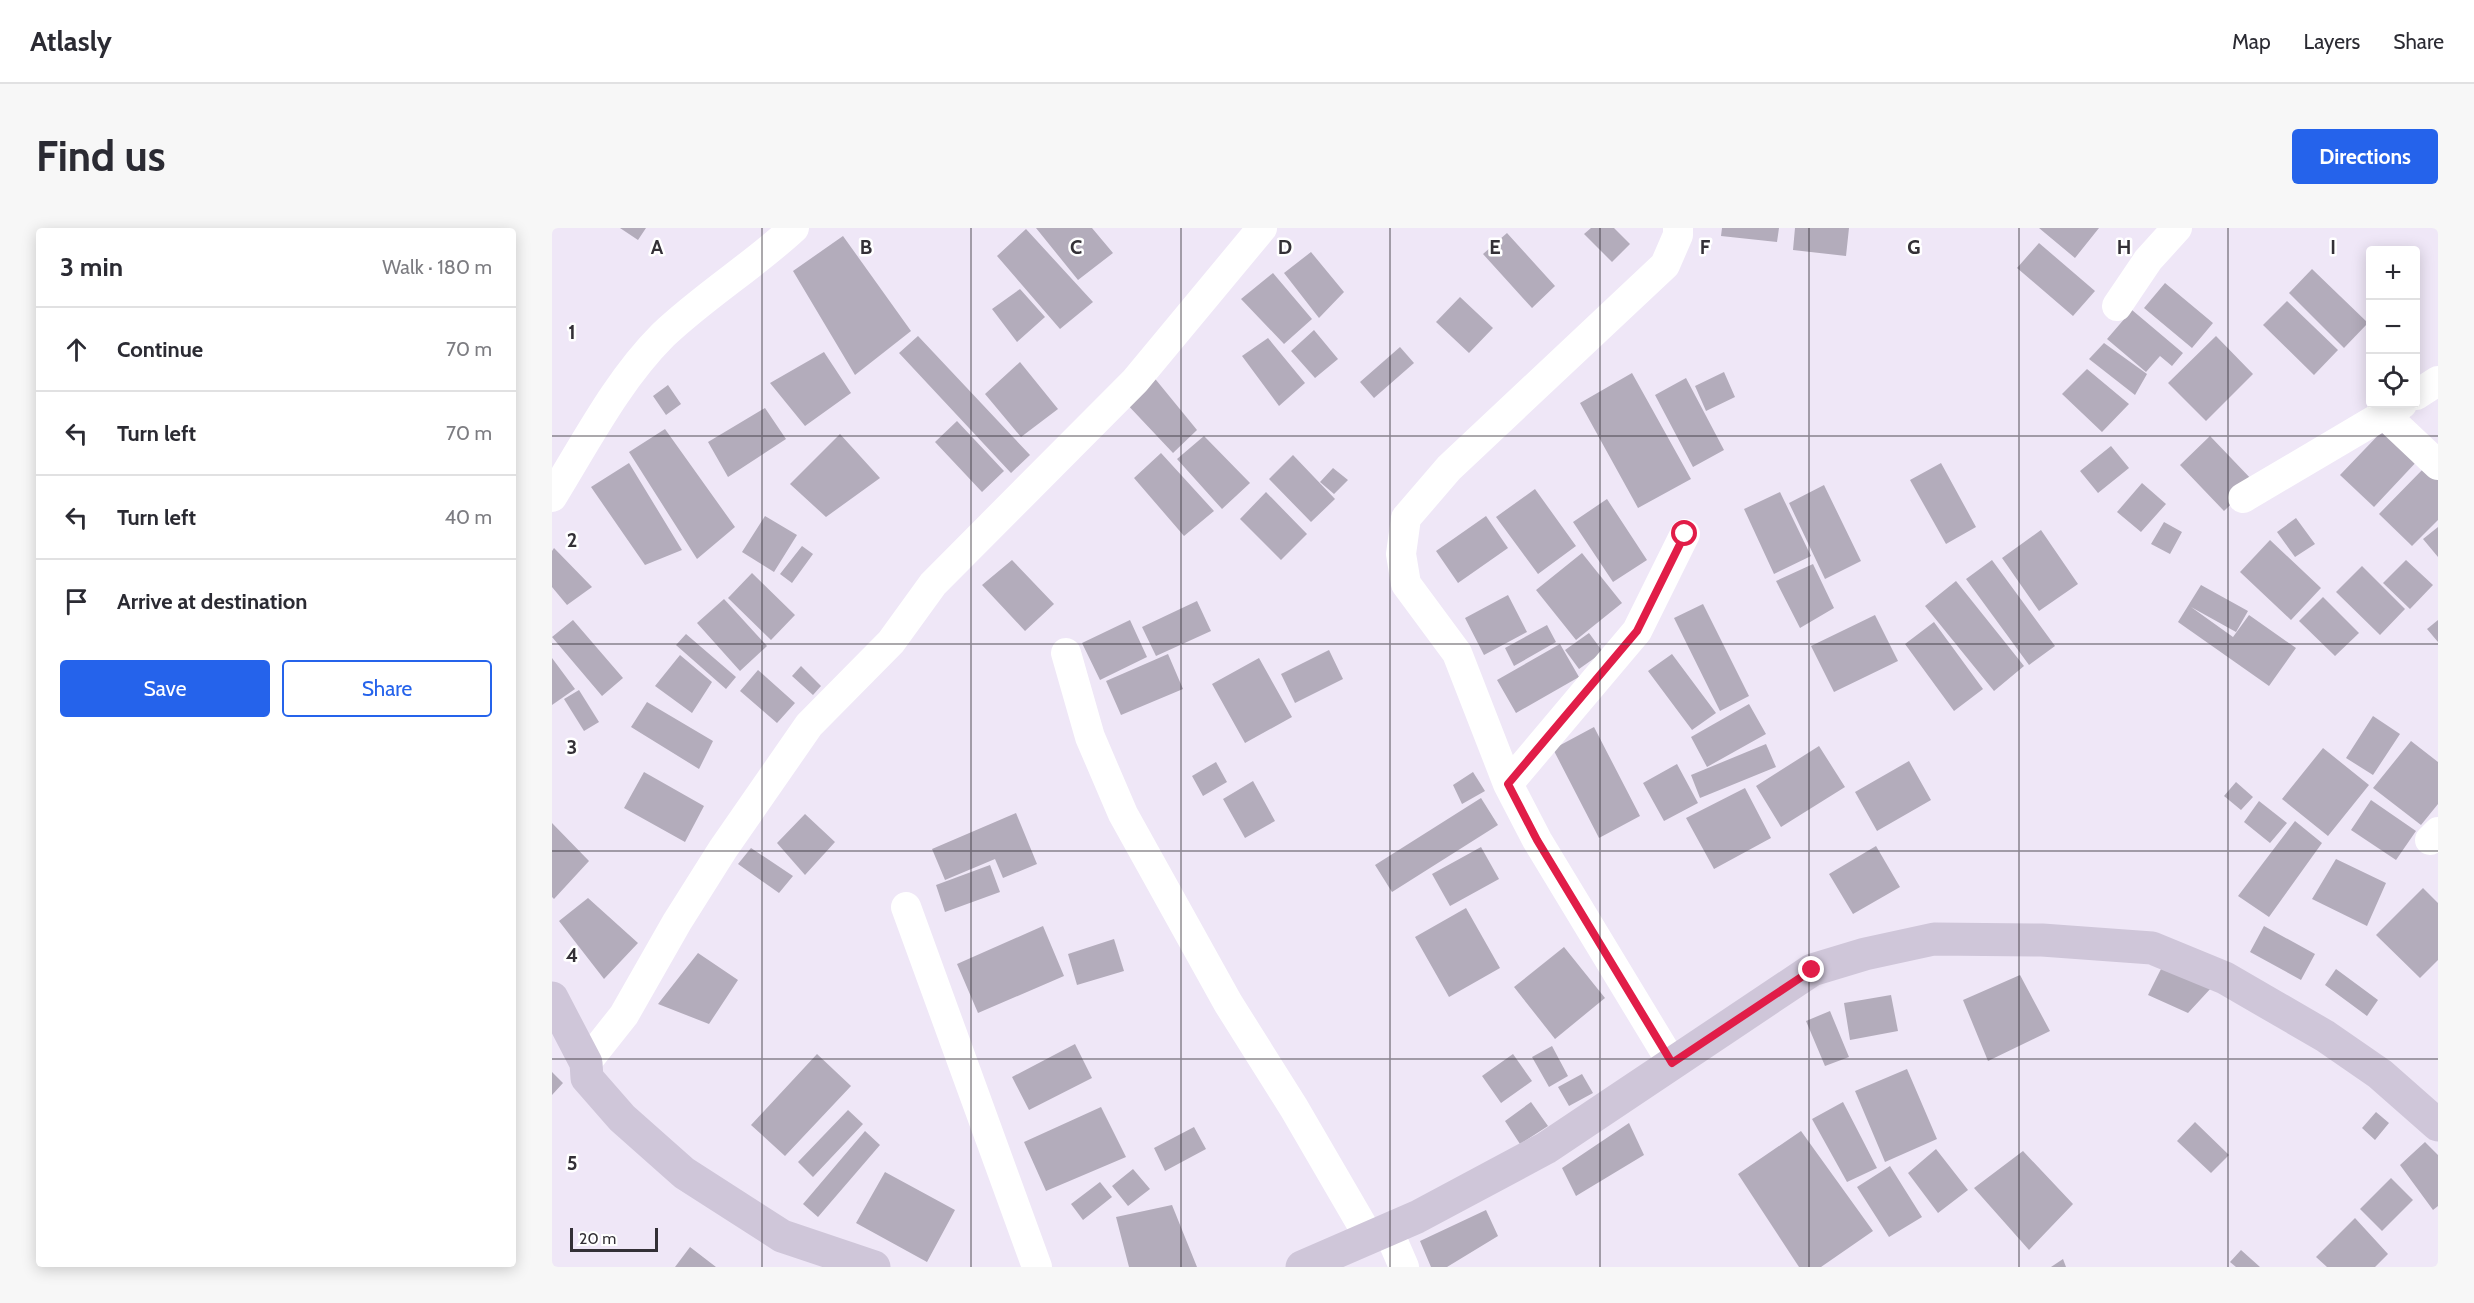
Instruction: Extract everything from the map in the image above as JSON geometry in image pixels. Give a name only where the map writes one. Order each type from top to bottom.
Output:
[{"type":"street","points":[[552,497],[626,379],[663,336],[707,298],[771,250],[794,228]]},
{"type":"street","points":[[586,1063],[624,1015],[717,858],[809,724],[891,642],[933,584],[1135,381],[1262,228]]},
{"type":"street","points":[[1672,1063],[1537,840],[1508,784],[1457,653],[1406,584],[1401,554],[1406,518],[1449,468],[1665,265],[1678,235],[1678,228]]},
{"type":"street","points":[[2117,306],[2148,260],[2177,228]]},
{"type":"street","points":[[2420,392],[2438,381]]},
{"type":"street","points":[[2243,498],[2393,409],[2438,465]]},
{"type":"street","points":[[1508,784],[1637,631],[1685,534]]},
{"type":"street","points":[[1066,653],[1090,737],[1123,814],[1228,1003],[1294,1108],[1404,1267]]},
{"type":"street","points":[[906,907],[1037,1267]]},
{"type":"street","points":[[1302,1267],[1417,1217],[1546,1148],[1812,970],[1865,954],[1934,939],[2042,940],[2152,948],[2225,978],[2325,1036],[2380,1074],[2438,1125]]},
{"type":"street","points":[[552,998],[586,1063],[587,1078],[622,1118],[684,1173],[782,1236],[874,1267]]},
{"type":"building","points":[[620,228],[646,228],[638,240]]},
{"type":"building","points":[[1036,228],[1092,228],[1113,253],[1078,280]]},
{"type":"building","points":[[1591,228],[1614,228],[1630,244],[1612,262],[1584,234]]},
{"type":"building","points":[[1722,228],[1779,228],[1777,242],[1721,236]]},
{"type":"building","points":[[1795,228],[1849,228],[1846,256],[1793,250]]},
{"type":"building","points":[[2039,228],[2099,228],[2075,258]]},
{"type":"building","points":[[1026,229],[1093,302],[1060,329],[997,256]]},
{"type":"building","points":[[1507,233],[1555,286],[1532,308],[1483,254]]},
{"type":"building","points":[[843,236],[911,331],[855,375],[793,271]]},
{"type":"building","points":[[2039,243],[2095,291],[2073,316],[2017,268]]},
{"type":"building","points":[[1311,252],[1344,292],[1319,318],[1284,273]]},
{"type":"building","points":[[2312,269],[2366,321],[2366,325],[2344,348],[2289,293]]},
{"type":"building","points":[[1273,273],[1312,319],[1284,344],[1241,299]]},
{"type":"building","points":[[2165,283],[2213,323],[2192,348],[2144,308]]},
{"type":"building","points":[[1020,289],[1045,317],[1017,342],[992,309]]},
{"type":"building","points":[[1460,297],[1493,328],[1469,353],[1436,322]]},
{"type":"building","points":[[2287,301],[2338,350],[2314,375],[2263,325]]},
{"type":"building","points":[[2132,310],[2183,353],[2172,366],[2160,356],[2146,372],[2107,339]]},
{"type":"building","points":[[1314,330],[1338,359],[1315,378],[1291,351]]},
{"type":"building","points":[[918,336],[1030,455],[1011,473],[899,353]]},
{"type":"building","points":[[2216,336],[2253,374],[2206,421],[2168,383]]},
{"type":"building","points":[[1268,338],[1305,383],[1279,406],[1242,356]]},
{"type":"building","points":[[2104,343],[2147,374],[2135,395],[2089,359]]},
{"type":"building","points":[[1400,347],[1414,363],[1374,398],[1360,382]]},
{"type":"building","points":[[824,352],[851,393],[805,426],[770,383]]},
{"type":"building","points":[[1020,362],[1058,409],[1021,437],[985,394]]},
{"type":"building","points":[[2087,369],[2129,404],[2102,432],[2062,394]]},
{"type":"building","points":[[1724,372],[1735,397],[1706,411],[1695,386]]},
{"type":"building","points":[[1632,373],[1691,479],[1638,508],[1580,403]]},
{"type":"building","points":[[1152,375],[1197,430],[1173,453],[1123,400]]},
{"type":"building","points":[[1686,378],[1724,450],[1693,467],[1655,395]]},
{"type":"building","points":[[668,385],[681,404],[666,415],[653,396]]},
{"type":"building","points":[[765,408],[786,439],[728,477],[708,442]]},
{"type":"building","points":[[957,421],[1004,471],[982,492],[935,442]]},
{"type":"building","points":[[2387,426],[2420,458],[2374,507],[2340,475]]},
{"type":"building","points":[[665,429],[735,527],[697,559],[629,452]]},
{"type":"building","points":[[840,434],[880,478],[826,517],[790,484]]},
{"type":"building","points":[[1204,436],[1250,483],[1222,509],[1177,459]]},
{"type":"building","points":[[2210,436],[2254,482],[2224,511],[2180,465]]},
{"type":"building","points":[[2111,446],[2129,468],[2098,493],[2080,471]]},
{"type":"building","points":[[1161,453],[1214,511],[1184,536],[1134,478]]},
{"type":"building","points":[[1293,455],[1335,499],[1311,522],[1269,479]]},
{"type":"building","points":[[629,463],[682,550],[645,565],[591,487]]},
{"type":"building","points":[[1941,463],[1976,527],[1946,544],[1910,480]]},
{"type":"building","points":[[2425,467],[2438,480],[2438,520],[2412,546],[2379,514]]},
{"type":"building","points":[[1333,468],[1348,480],[1334,494],[1320,482]]},
{"type":"building","points":[[2142,483],[2166,504],[2141,532],[2117,512]]},
{"type":"building","points":[[1824,485],[1861,561],[1825,579],[1789,503]]},
{"type":"building","points":[[1535,489],[1576,546],[1538,574],[1496,517]]},
{"type":"building","points":[[1266,492],[1307,534],[1281,560],[1240,519]]},
{"type":"building","points":[[1780,492],[1811,556],[1774,574],[1744,509]]},
{"type":"building","points":[[1607,499],[1647,560],[1613,582],[1573,522]]},
{"type":"building","points":[[765,516],[797,535],[774,572],[742,552]]},
{"type":"building","points":[[1486,516],[1508,548],[1458,583],[1436,551]]},
{"type":"building","points":[[2296,518],[2315,544],[2295,557],[2277,532]]},
{"type":"building","points":[[2164,522],[2182,532],[2170,554],[2151,544]]},
{"type":"building","points":[[2438,527],[2438,557],[2423,539]]},
{"type":"building","points":[[2041,530],[2078,584],[2039,611],[2002,558]]},
{"type":"building","points":[[2270,540],[2321,588],[2291,620],[2240,572]]},
{"type":"building","points":[[802,546],[813,554],[792,583],[780,574]]},
{"type":"building","points":[[554,548],[592,587],[567,605],[552,587],[552,551]]},
{"type":"building","points":[[1582,553],[1622,603],[1576,640],[1536,590]]},
{"type":"building","points":[[1012,560],[1054,604],[1025,631],[982,585]]},
{"type":"building","points":[[1992,560],[2055,646],[2029,665],[1966,579]]},
{"type":"building","points":[[2406,560],[2433,585],[2410,609],[2383,583]]},
{"type":"building","points":[[1813,564],[1834,608],[1800,628],[1776,581]]},
{"type":"building","points":[[2362,566],[2405,609],[2380,635],[2336,592]]},
{"type":"building","points":[[752,573],[795,615],[771,640],[728,598]]},
{"type":"building","points":[[1956,581],[2024,666],[1994,691],[1925,606]]},
{"type":"building","points":[[2201,585],[2248,611],[2236,632],[2191,607],[2233,637],[2249,615],[2296,648],[2269,686],[2178,622]]},
{"type":"building","points":[[1508,595],[1527,632],[1484,655],[1465,618]]},
{"type":"building","points":[[2323,597],[2359,633],[2335,656],[2299,621]]},
{"type":"building","points":[[724,599],[767,646],[740,671],[697,623]]},
{"type":"building","points":[[1197,601],[1211,631],[1156,656],[1142,627]]},
{"type":"building","points":[[1703,604],[1749,696],[1720,711],[1674,618]]},
{"type":"building","points":[[1875,615],[1898,661],[1834,692],[1811,646]]},
{"type":"building","points":[[573,620],[623,678],[602,696],[552,637]]},
{"type":"building","points":[[1130,620],[1147,657],[1100,680],[1082,643]]},
{"type":"building","points":[[2438,620],[2438,642],[2427,629]]},
{"type":"building","points":[[1934,622],[1983,689],[1954,711],[1905,644]]},
{"type":"building","points":[[1547,625],[1556,642],[1514,666],[1505,648]]},
{"type":"building","points":[[1589,633],[1603,652],[1579,669],[1565,650]]},
{"type":"building","points":[[686,634],[736,677],[726,689],[676,645]]},
{"type":"building","points":[[1560,644],[1579,677],[1516,713],[1497,680]]},
{"type":"building","points":[[1329,650],[1343,679],[1295,703],[1281,674]]},
{"type":"building","points":[[1168,654],[1183,689],[1121,715],[1106,681]]},
{"type":"building","points":[[1672,654],[1716,713],[1692,730],[1648,671]]},
{"type":"building","points":[[680,655],[712,682],[692,713],[655,686]]},
{"type":"building","points":[[552,658],[575,689],[552,705]]},
{"type":"building","points":[[1259,658],[1292,717],[1245,743],[1212,684]]},
{"type":"building","points":[[801,666],[821,686],[813,695],[792,676]]},
{"type":"building","points":[[758,670],[795,703],[777,723],[740,691]]},
{"type":"building","points":[[579,690],[599,722],[584,731],[564,699]]},
{"type":"building","points":[[647,702],[713,741],[699,769],[631,727]]},
{"type":"building","points":[[1749,704],[1766,734],[1707,767],[1691,737]]},
{"type":"building","points":[[2373,716],[2400,734],[2373,775],[2346,758]]},
{"type":"building","points":[[1594,727],[1640,816],[1599,838],[1553,749]]},
{"type":"building","points":[[2411,741],[2438,762],[2438,804],[2421,825],[2373,788]]},
{"type":"building","points":[[1766,744],[1776,767],[1700,798],[1691,775]]},
{"type":"building","points":[[1819,746],[1845,787],[1781,827],[1756,786]]},
{"type":"building","points":[[2323,748],[2369,785],[2328,836],[2282,799]]},
{"type":"building","points":[[1909,761],[1931,800],[1877,831],[1855,792]]},
{"type":"building","points":[[1216,762],[1227,782],[1203,796],[1192,776]]},
{"type":"building","points":[[1677,764],[1698,803],[1664,821],[1643,783]]},
{"type":"building","points":[[644,772],[704,806],[685,842],[624,808]]},
{"type":"building","points":[[1473,772],[1485,791],[1462,804],[1453,785]]},
{"type":"building","points":[[1253,781],[1275,821],[1245,838],[1223,799]]},
{"type":"building","points":[[2236,782],[2253,797],[2241,810],[2224,796]]},
{"type":"building","points":[[1745,788],[1771,838],[1714,869],[1686,818]]},
{"type":"building","points":[[1481,798],[1498,825],[1392,892],[1375,865]]},
{"type":"building","points":[[2371,800],[2416,831],[2396,860],[2351,830]]},
{"type":"building","points":[[2259,801],[2287,823],[2270,843],[2244,822]]},
{"type":"building","points":[[1016,813],[1037,864],[1003,878],[995,859],[945,880],[932,849]]},
{"type":"building","points":[[805,814],[835,842],[805,875],[777,843]]},
{"type":"building","points":[[2295,821],[2322,843],[2269,917],[2238,896]]},
{"type":"building","points":[[552,823],[589,861],[554,899],[552,897]]},
{"type":"building","points":[[1876,846],[1900,887],[1853,914],[1829,874]]},
{"type":"building","points":[[1481,847],[1499,879],[1450,906],[1432,874]]},
{"type":"building","points":[[751,848],[793,876],[779,893],[738,864]]},
{"type":"building","points":[[2336,859],[2386,883],[2367,926],[2312,899]]},
{"type":"building","points":[[990,865],[1000,892],[945,912],[936,885]]},
{"type":"building","points":[[2423,888],[2438,903],[2438,960],[2420,978],[2376,935]]},
{"type":"building","points":[[588,898],[638,943],[604,979],[559,921]]},
{"type":"building","points":[[1466,908],[1500,968],[1449,997],[1415,937]]},
{"type":"building","points":[[1043,926],[1064,976],[978,1013],[957,964]]},
{"type":"building","points":[[2264,926],[2315,954],[2301,980],[2250,952]]},
{"type":"building","points":[[1114,939],[1124,971],[1077,985],[1068,954]]},
{"type":"building","points":[[1564,947],[1605,998],[1555,1039],[1514,987]]},
{"type":"building","points":[[698,953],[738,980],[709,1024],[658,1004]]},
{"type":"building","points":[[2162,967],[2212,987],[2188,1013],[2148,995]]},
{"type":"building","points":[[2336,969],[2378,1000],[2367,1016],[2325,985]]},
{"type":"building","points":[[2020,975],[2050,1031],[1988,1061],[1963,1000]]},
{"type":"building","points":[[1891,995],[1898,1031],[1850,1040],[1844,1003]]},
{"type":"building","points":[[1830,1011],[1849,1057],[1825,1066],[1806,1021]]},
{"type":"building","points":[[1075,1044],[1092,1078],[1029,1110],[1012,1077]]},
{"type":"building","points":[[1552,1046],[1568,1076],[1549,1087],[1532,1057]]},
{"type":"building","points":[[817,1054],[851,1086],[785,1156],[751,1125]]},
{"type":"building","points":[[1513,1054],[1532,1081],[1501,1103],[1482,1076]]},
{"type":"building","points":[[1907,1069],[1937,1139],[1885,1162],[1855,1091]]},
{"type":"building","points":[[552,1072],[563,1083],[552,1095]]},
{"type":"building","points":[[1582,1074],[1593,1093],[1569,1106],[1558,1087]]},
{"type":"building","points":[[1531,1102],[1548,1126],[1520,1144],[1505,1121]]},
{"type":"building","points":[[1843,1102],[1877,1168],[1847,1182],[1812,1119]]},
{"type":"building","points":[[1101,1107],[1126,1157],[1046,1191],[1024,1142]]},
{"type":"building","points":[[848,1110],[863,1124],[813,1177],[798,1162]]},
{"type":"building","points":[[2376,1112],[2389,1123],[2375,1140],[2362,1128]]},
{"type":"building","points":[[2195,1122],[2229,1155],[2211,1173],[2177,1141]]},
{"type":"building","points":[[1629,1123],[1644,1155],[1576,1196],[1562,1168]]},
{"type":"building","points":[[1194,1127],[1206,1149],[1165,1171],[1154,1148]]},
{"type":"building","points":[[865,1131],[880,1145],[818,1217],[803,1204]]},
{"type":"building","points":[[1801,1131],[1873,1231],[1821,1267],[1799,1267],[1738,1174]]},
{"type":"building","points":[[2425,1142],[2438,1155],[2438,1206],[2433,1210],[2400,1165]]},
{"type":"building","points":[[1936,1149],[1968,1190],[1938,1213],[1908,1173]]},
{"type":"building","points":[[2023,1151],[2073,1204],[2029,1250],[1974,1188]]},
{"type":"building","points":[[1890,1166],[1922,1217],[1889,1237],[1857,1187]]},
{"type":"building","points":[[1133,1169],[1150,1189],[1128,1206],[1112,1186]]},
{"type":"building","points":[[885,1172],[955,1210],[927,1262],[856,1223]]},
{"type":"building","points":[[2391,1178],[2413,1200],[2382,1231],[2360,1209]]},
{"type":"building","points":[[1100,1182],[1112,1197],[1083,1220],[1071,1204]]},
{"type":"building","points":[[1172,1205],[1197,1267],[1129,1267],[1116,1217]]},
{"type":"building","points":[[1486,1210],[1498,1236],[1447,1267],[1431,1267],[1420,1241]]},
{"type":"building","points":[[2355,1218],[2388,1254],[2375,1267],[2327,1267],[2316,1257]]},
{"type":"building","points":[[690,1247],[716,1267],[675,1267]]},
{"type":"building","points":[[2241,1250],[2260,1267],[2236,1267],[2230,1262]]},
{"type":"building","points":[[2063,1259],[2066,1267],[2051,1267]]},
{"type":"route","points":[[1685,534],[1637,631],[1508,784],[1537,840],[1672,1063],[1812,970]]}]
